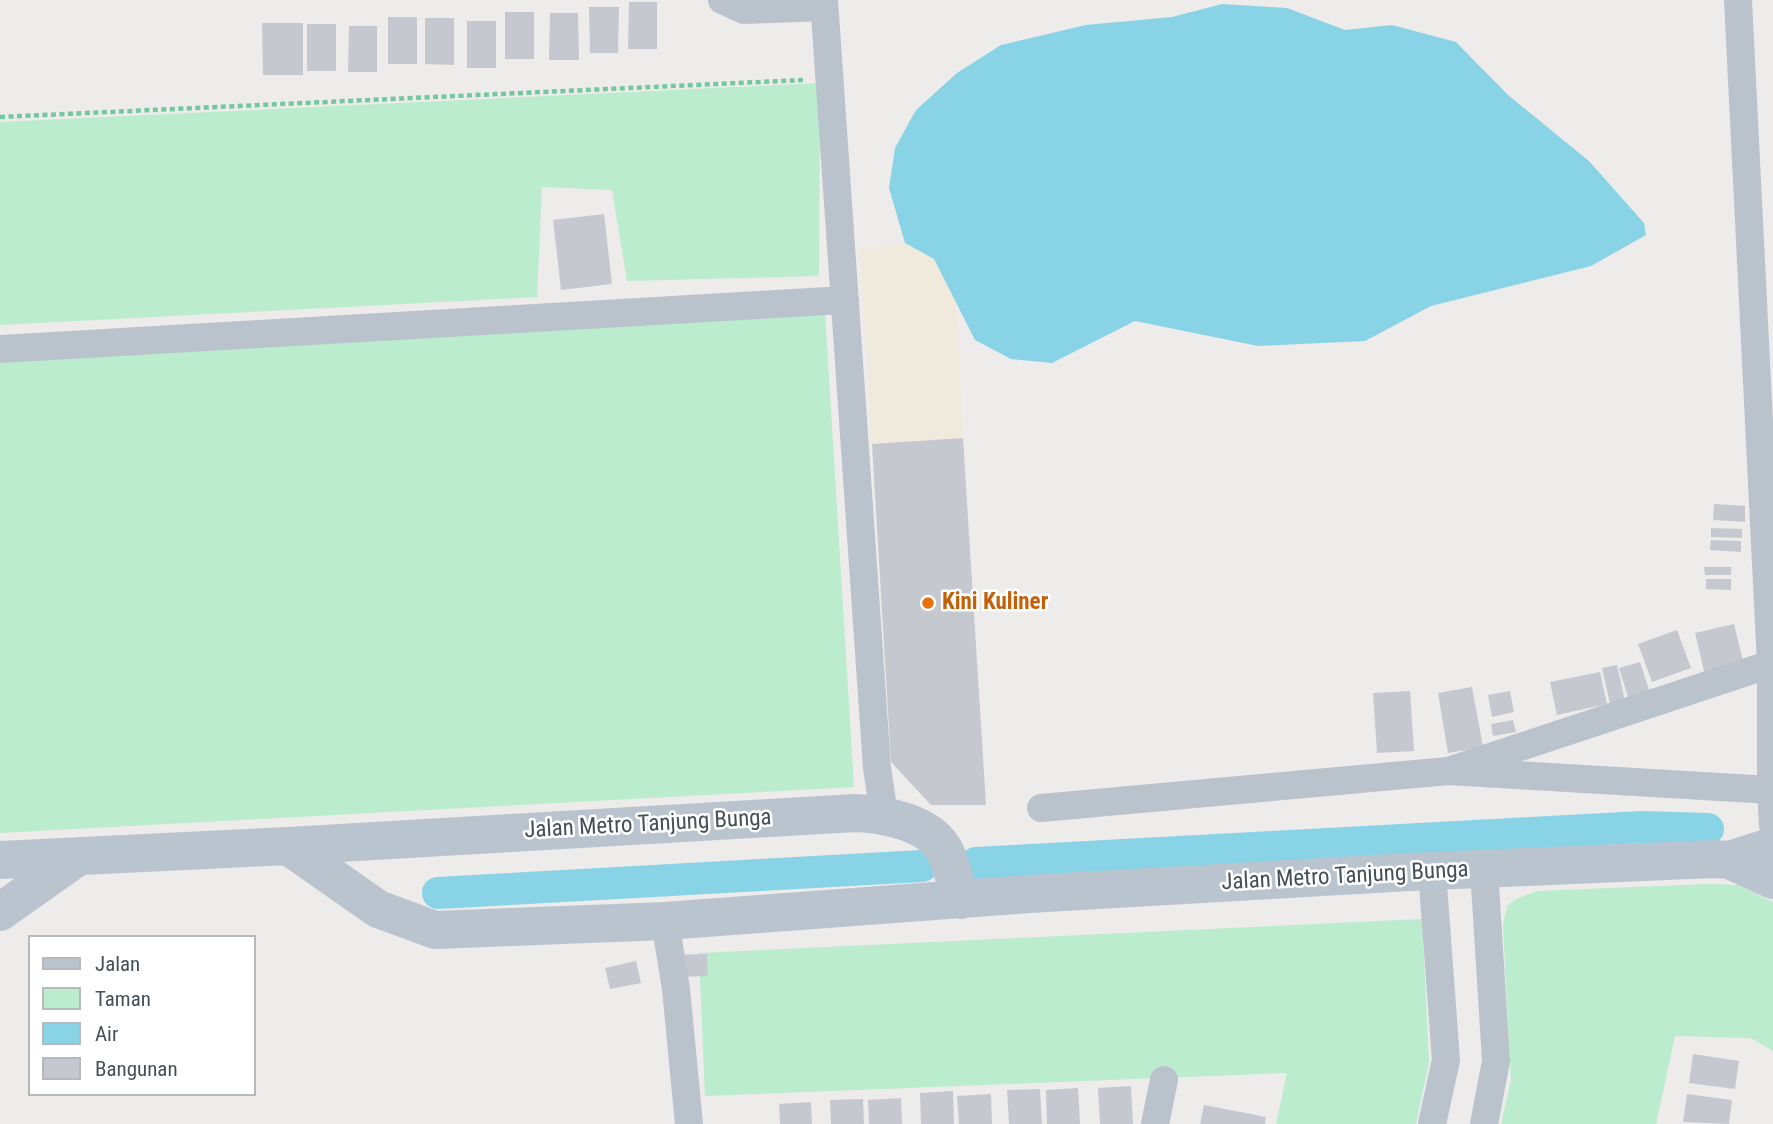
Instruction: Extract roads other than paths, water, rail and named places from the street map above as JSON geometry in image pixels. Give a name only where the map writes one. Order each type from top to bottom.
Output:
[{"type":"main road","name":"Jalan Metro Tanjung Bunga","points":[[0,860],[855,813],[884,814],[934,837],[944,849],[961,900]]},
{"type":"main road","name":"Jalan Metro Tanjung Bunga","points":[[288,846],[378,909],[435,930],[664,921],[1432,871],[1729,860],[1773,846]]},
{"type":"main road","points":[[0,912],[79,856]]},
{"type":"main road","name":"Jalan Metro Tanjung Bunga","points":[[1729,860],[1773,880]]},
{"type":"street","points":[[722,0],[744,10],[824,3],[877,768],[884,814]]},
{"type":"street","points":[[1738,0],[1771,664],[1773,825]]},
{"type":"street","points":[[0,349],[845,300]]},
{"type":"street","points":[[1448,771],[1771,664]]},
{"type":"street","points":[[1041,808],[1448,771],[1771,790]]},
{"type":"street","points":[[1484,869],[1496,1061],[1484,1124]]},
{"type":"street","points":[[1432,871],[1446,1060],[1432,1124]]},
{"type":"street","points":[[664,921],[676,989],[689,1124]]},
{"type":"street","points":[[1156,1124],[1164,1080]]},
{"type":"water","points":[[1222,4],[1287,8],[1345,30],[1392,25],[1456,42],[1508,95],[1589,161],[1644,223],[1646,235],[1591,266],[1431,306],[1365,341],[1258,346],[1135,321],[1052,363],[1011,359],[975,340],[934,259],[905,243],[889,188],[895,148],[916,110],[957,73],[1001,45],[1086,25],[1172,17]]},
{"type":"waterway","points":[[976,863],[1642,827],[1708,829]]},
{"type":"waterway","points":[[438,893],[922,866]]},
{"type":"place","name":"Kini Kuliner","points":[[928,603]]}]
